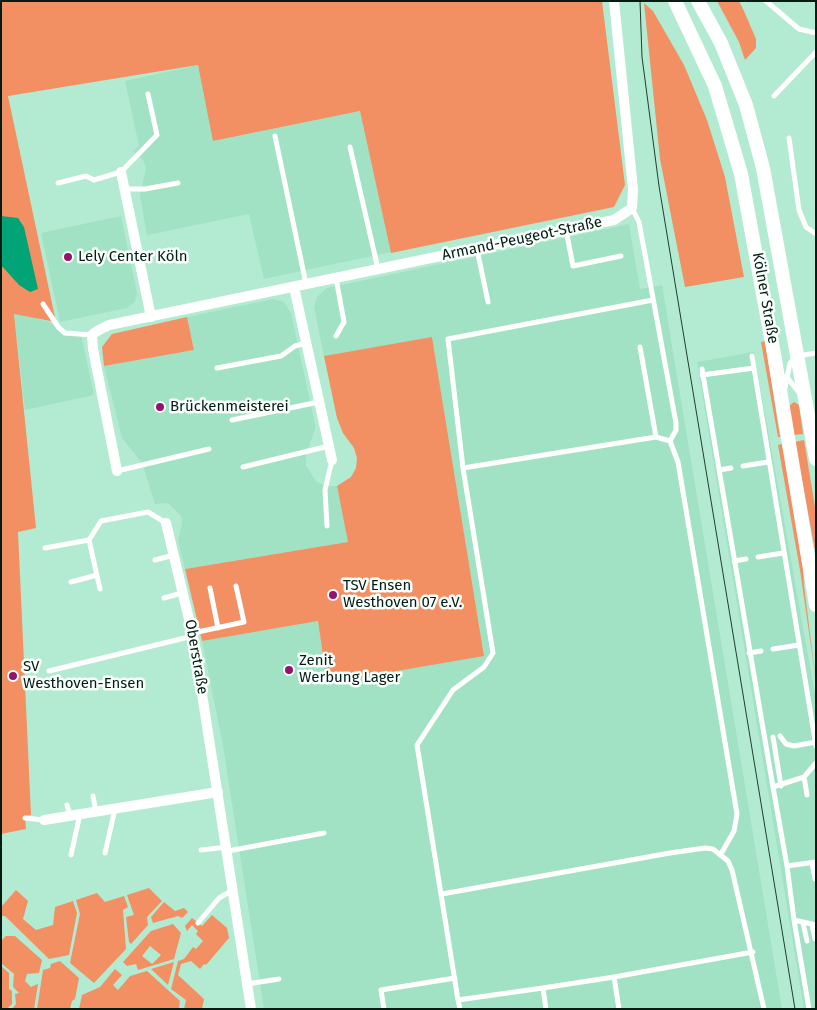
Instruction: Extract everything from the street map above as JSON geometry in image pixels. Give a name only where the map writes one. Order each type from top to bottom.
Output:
[{"type":"main road","name":"Kölner Straße","points":[[675,1],[715,86],[735,149],[754,236],[816,605]]},
{"type":"main road","name":"Kölner Straße","points":[[698,1],[721,43],[746,105],[772,212],[798,356],[808,400],[816,459]]},
{"type":"street","points":[[614,1],[633,189],[632,208]]},
{"type":"street","points":[[121,172],[151,317]]},
{"type":"street","name":"Armand-Peugeot-Straße","points":[[92,335],[109,325],[614,220],[632,208]]},
{"type":"street","points":[[294,287],[332,460]]},
{"type":"street","points":[[92,335],[117,471]]},
{"type":"street","name":"Oberstraße","points":[[166,523],[193,635],[251,1009]]},
{"type":"street","points":[[44,820],[218,792]]},
{"type":"lane","points":[[766,1],[792,24],[816,32]]},
{"type":"lane","points":[[806,30],[816,28]]},
{"type":"lane","points":[[774,96],[816,52]]},
{"type":"lane","points":[[58,183],[86,176],[94,180],[121,172],[157,135],[148,94]]},
{"type":"lane","points":[[275,136],[306,284]]},
{"type":"lane","points":[[789,138],[799,210],[806,227],[816,234]]},
{"type":"lane","points":[[350,147],[378,269]]},
{"type":"lane","points":[[124,189],[145,189],[178,183]]},
{"type":"lane","points":[[632,208],[639,222],[676,423],[676,430],[670,441],[678,462],[737,814],[734,831],[720,854]]},
{"type":"lane","points":[[566,230],[573,266],[621,256]]},
{"type":"lane","points":[[477,248],[488,302]]},
{"type":"lane","points":[[336,278],[344,322],[336,336]]},
{"type":"lane","points":[[460,1009],[417,745],[453,690],[468,677],[484,667],[493,654],[463,468],[448,339],[653,300]]},
{"type":"lane","points":[[43,304],[59,328],[65,332],[92,335]]},
{"type":"lane","points":[[217,368],[281,356],[295,346],[307,342]]},
{"type":"lane","points":[[640,347],[656,437]]},
{"type":"lane","points":[[783,405],[786,376],[790,363],[798,356],[816,353]]},
{"type":"lane","points":[[774,354],[795,390],[808,400]]},
{"type":"lane","points":[[752,356],[783,553],[816,743],[794,746],[786,744],[780,736]]},
{"type":"lane","points":[[754,368],[702,372],[787,866],[809,1009]]},
{"type":"lane","points":[[232,420],[320,402]]},
{"type":"lane","points":[[463,468],[656,437],[670,441]]},
{"type":"lane","points":[[243,467],[329,446]]},
{"type":"lane","points":[[117,471],[209,449]]},
{"type":"lane","points":[[327,526],[325,490],[332,460]]},
{"type":"lane","points":[[743,466],[768,462]]},
{"type":"lane","points":[[718,470],[731,468]]},
{"type":"lane","points":[[100,588],[89,540],[101,520],[148,512],[166,523]]},
{"type":"lane","points":[[45,548],[89,540]]},
{"type":"lane","points":[[758,557],[783,553]]},
{"type":"lane","points":[[155,560],[174,555]]},
{"type":"lane","points":[[734,561],[746,559]]},
{"type":"lane","points":[[71,582],[96,575]]},
{"type":"lane","points":[[49,671],[244,622],[236,586]]},
{"type":"lane","points":[[210,588],[218,628]]},
{"type":"lane","points":[[164,598],[183,592]]},
{"type":"lane","points":[[773,649],[799,645]]},
{"type":"lane","points":[[749,653],[761,651]]},
{"type":"lane","points":[[772,737],[781,786]]},
{"type":"lane","points":[[773,788],[804,777],[816,763]]},
{"type":"lane","points":[[804,777],[807,795]]},
{"type":"lane","points":[[93,796],[96,812]]},
{"type":"lane","points":[[67,805],[75,815],[71,855]]},
{"type":"lane","points":[[105,853],[115,808]]},
{"type":"lane","points":[[25,818],[44,820]]},
{"type":"lane","points":[[201,850],[227,849],[324,833]]},
{"type":"lane","points":[[442,894],[670,853],[705,848],[713,849],[720,854],[732,870],[753,952],[764,1009]]},
{"type":"lane","points":[[787,866],[814,862],[815,879]]},
{"type":"lane","points":[[198,923],[219,898],[234,890]]},
{"type":"lane","points":[[794,920],[814,925],[815,939]]},
{"type":"lane","points":[[803,923],[806,940]]},
{"type":"lane","points":[[458,1000],[614,977],[753,952]]},
{"type":"lane","points":[[614,977],[619,1009]]},
{"type":"lane","points":[[384,1009],[381,990],[455,978]]},
{"type":"lane","points":[[247,984],[279,979]]},
{"type":"lane","points":[[543,988],[546,1009]]},
{"type":"shaded area","points":[[1,1],[602,1],[625,185],[614,207],[391,253],[360,111],[213,141],[198,65],[8,96],[56,322],[14,314],[36,528],[18,532],[31,815],[25,816],[26,829],[1,834]]},
{"type":"shaded area","points":[[717,1],[739,1],[744,11],[756,39],[756,48],[745,60],[739,42]]},
{"type":"shaded area","points":[[644,3],[653,11],[684,65],[707,120],[725,177],[744,277],[685,287],[660,159]]},
{"type":"shaded area","points":[[198,65],[214,141],[360,111],[391,252],[264,279],[249,214],[147,235],[140,195],[146,168],[143,160],[133,151],[139,146],[125,81]]},
{"type":"shaded area","points":[[1,216],[18,218],[24,227],[38,289],[30,292],[19,285],[1,265]]},
{"type":"shaded area","points":[[121,216],[137,293],[135,302],[127,308],[60,322],[41,233]]},
{"type":"shaded area","points":[[629,224],[640,289],[662,285],[782,1009],[264,1009],[223,746],[202,641],[318,621],[327,683],[484,655],[432,338],[324,356],[314,307],[317,297],[327,288]]},
{"type":"shaded area","points":[[273,299],[284,302],[291,313],[315,424],[315,430],[306,453],[306,466],[316,481],[325,486],[337,486],[349,542],[185,569],[178,541],[182,523],[181,516],[168,503],[155,504],[142,463],[122,438],[104,366],[194,350],[187,317]]},
{"type":"shaded area","points":[[14,313],[50,322],[64,336],[81,334],[94,395],[25,410]]},
{"type":"shaded area","points":[[187,317],[194,350],[104,366],[102,347],[112,334]]},
{"type":"shaded area","name":"TSV Ensen Westhoven 07 e.V.","points":[[432,337],[484,656],[327,683],[318,621],[202,641],[185,569],[348,542],[337,486],[351,477],[356,468],[357,458],[354,448],[343,433],[337,418],[324,356]]},
{"type":"shaded area","points":[[765,341],[780,437],[778,437],[761,342]]},
{"type":"shaded area","points":[[754,352],[816,700],[816,1009],[804,1009],[697,362]]},
{"type":"shaded area","points":[[794,402],[799,405],[803,434],[794,435],[789,406]]},
{"type":"shaded area","points":[[804,440],[816,513],[816,556],[795,442]]},
{"type":"shaded area","points":[[782,444],[803,562],[804,586],[816,681],[800,570],[778,445]]},
{"type":"shaded area","points":[[149,888],[162,901],[147,917],[148,925],[131,944],[129,942],[126,917],[134,915],[127,895]]},
{"type":"shaded area","points":[[16,890],[28,901],[23,919],[36,930],[53,925],[55,907],[73,901],[77,913],[69,955],[49,959],[5,916],[1,916],[1,907]]},
{"type":"shaded area","points":[[97,893],[105,902],[124,896],[128,907],[123,910],[126,949],[94,983],[70,963],[80,914],[76,900]]},
{"type":"shaded area","points":[[164,902],[175,911],[184,908],[188,912],[182,918],[178,916],[153,923],[151,917]]},
{"type":"shaded area","points":[[212,915],[227,928],[229,938],[206,965],[204,964],[200,969],[191,961],[181,964],[178,975],[204,999],[202,1009],[184,1009],[186,1000],[171,989],[178,961],[184,959],[193,947],[196,949],[203,941],[196,934],[198,931],[192,925],[187,931],[185,926],[192,918],[202,926]]},
{"type":"shaded area","points":[[173,924],[181,933],[174,959],[138,970],[136,964],[127,966],[123,962],[151,931]],"holes":[[[150,946],[161,955],[152,964],[142,956]]]},
{"type":"shaded area","points":[[6,936],[15,936],[42,960],[39,973],[27,974],[25,981],[31,987],[38,984],[34,1009],[12,1009],[16,1004],[15,994],[19,993],[13,987],[14,974],[1,963],[1,941]]},
{"type":"shaded area","points":[[60,961],[79,978],[75,999],[72,1001],[70,1009],[37,1009],[43,970],[50,968],[51,964]]},
{"type":"shaded area","points":[[174,962],[168,985],[151,969]]},
{"type":"shaded area","points":[[1,966],[9,973],[9,989],[12,991],[12,1004],[8,1008],[1,1008]]},
{"type":"shaded area","points":[[115,969],[122,975],[113,985],[118,990],[130,976],[147,971],[180,1001],[179,1009],[79,1009],[82,995],[100,987]]},
{"type":"tram line","points":[[640,1],[642,57],[659,186],[795,1009]]},
{"type":"place","name":"Lely Center Köln","points":[[68,257]]},
{"type":"place","name":"Brückenmeisterei","points":[[160,407]]},
{"type":"place","name":"TSV Ensen Westhoven 07 e.V.","points":[[333,595]]},
{"type":"place","name":"Zenit Werbung Lager","points":[[289,670]]},
{"type":"place","name":"SV Westhoven-Ensen","points":[[13,676]]}]
